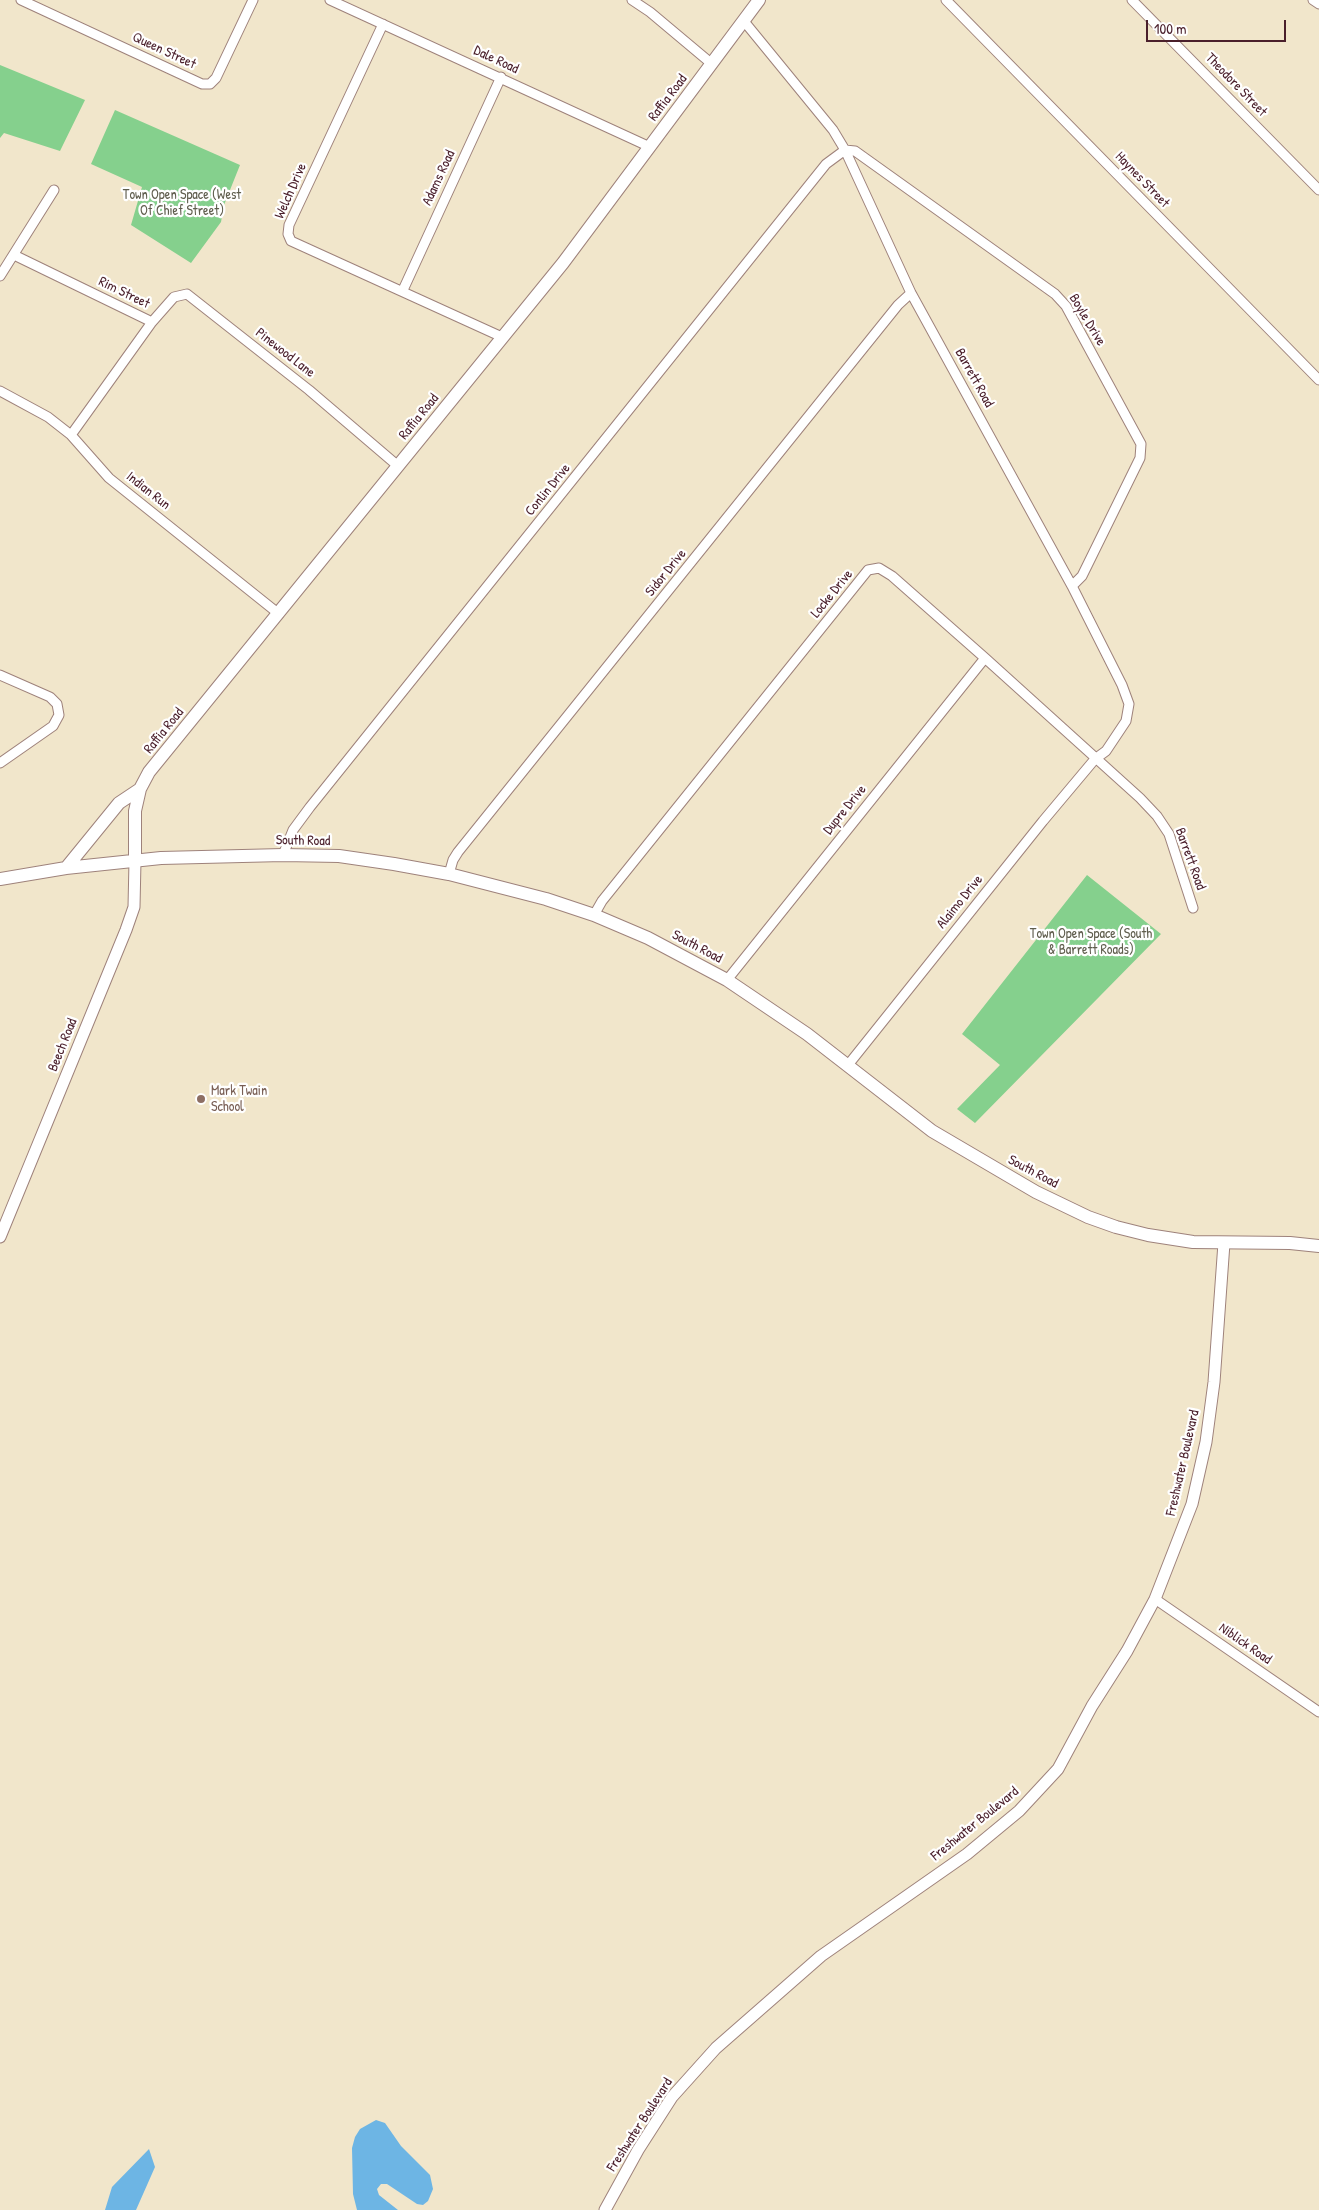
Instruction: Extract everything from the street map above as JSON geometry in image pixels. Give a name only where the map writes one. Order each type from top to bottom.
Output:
[{"type":"main road","name":"Raffia Road","points":[[135,861],[134,811],[140,789],[165,753],[280,614],[562,263],[759,0]]},
{"type":"main road","points":[[66,868],[119,803],[140,789]]},
{"type":"main road","name":"South Road","points":[[0,879],[66,868],[161,858],[283,855],[339,856],[449,874],[546,899],[594,915],[663,946],[727,980],[773,1009],[932,1130],[1036,1192],[1080,1213],[1116,1228],[1193,1242],[1319,1246]]},
{"type":"street","name":"Queen Street","points":[[21,0],[202,84],[210,84],[216,78],[253,0]]},
{"type":"street","name":"Dale Road","points":[[330,0],[650,147]]},
{"type":"street","points":[[632,0],[650,12],[712,64]]},
{"type":"street","name":"Haynes Street","points":[[946,0],[1319,380]]},
{"type":"street","name":"Theodore Street","points":[[1132,0],[1319,190]]},
{"type":"street","points":[[1313,0],[1319,4]]},
{"type":"street","name":"Barrett Road","points":[[743,20],[833,130],[845,150],[911,293],[1072,586],[1122,685],[1128,704],[1126,721],[1106,751],[1095,759]]},
{"type":"street","name":"Welch Drive","points":[[383,24],[289,225],[288,234],[291,241],[403,290],[502,337]]},
{"type":"street","name":"Adams Road","points":[[403,290],[501,77]]},
{"type":"street","name":"Boyle Drive","points":[[845,150],[855,151],[1055,294],[1066,306],[1141,444],[1140,458],[1082,576],[1072,586]]},
{"type":"street","name":"Conlin Drive","points":[[283,855],[293,830],[310,807],[826,164],[845,150]]},
{"type":"street","points":[[0,276],[54,190]]},
{"type":"street","name":"Rim Street","points":[[14,255],[152,322],[70,435]]},
{"type":"street","name":"Sidor Drive","points":[[449,874],[453,860],[458,852],[898,305],[911,293]]},
{"type":"street","name":"Pinewood Lane","points":[[152,322],[174,298],[187,294],[309,390],[398,466]]},
{"type":"street","name":"Indian Run","points":[[0,391],[48,417],[70,435],[109,478],[280,614]]},
{"type":"street","name":"Locke Drive","points":[[594,915],[609,893],[868,570],[879,568],[892,576],[1140,798]]},
{"type":"street","name":"Dupre Drive","points":[[727,980],[985,658]]},
{"type":"street","points":[[0,675],[50,697],[57,704],[59,715],[53,726],[0,763]]},
{"type":"street","name":"Alaimo Drive","points":[[848,1065],[1042,821],[1095,759]]},
{"type":"street","name":"Barrett Road","points":[[1140,798],[1157,816],[1169,834],[1193,908]]},
{"type":"street","name":"Beech Road","points":[[0,1236],[126,930],[134,907],[135,861]]},
{"type":"street","name":"Freshwater Boulevard","points":[[605,2210],[638,2150],[673,2096],[716,2048],[768,2000],[821,1956],[967,1854],[1012,1817],[1058,1769],[1092,1706],[1127,1651],[1156,1599],[1192,1504],[1206,1442],[1214,1382],[1224,1243]]},
{"type":"street","name":"Niblick Road","points":[[1156,1599],[1319,1712]]},
{"type":"green space","points":[[0,65],[85,100],[60,151],[4,133],[0,138]]},
{"type":"green space","name":"Town Open Space (West Of Chief Street)","points":[[115,110],[240,165],[224,205],[221,222],[191,263],[131,225],[142,187],[91,164]]},
{"type":"green space","name":"Town Open Space (South & Barrett Roads)","points":[[1087,875],[1161,934],[975,1123],[957,1109],[1000,1065],[962,1034]]},
{"type":"water","points":[[376,2120],[385,2123],[401,2146],[430,2175],[433,2189],[428,2201],[423,2205],[417,2204],[387,2184],[381,2184],[377,2189],[379,2195],[398,2210],[357,2210],[353,2194],[352,2148],[355,2137],[360,2129]]},
{"type":"water","points":[[149,2149],[155,2167],[136,2210],[105,2210],[112,2187]]},
{"type":"place","name":"Mark Twain School","points":[[201,1099]]}]
